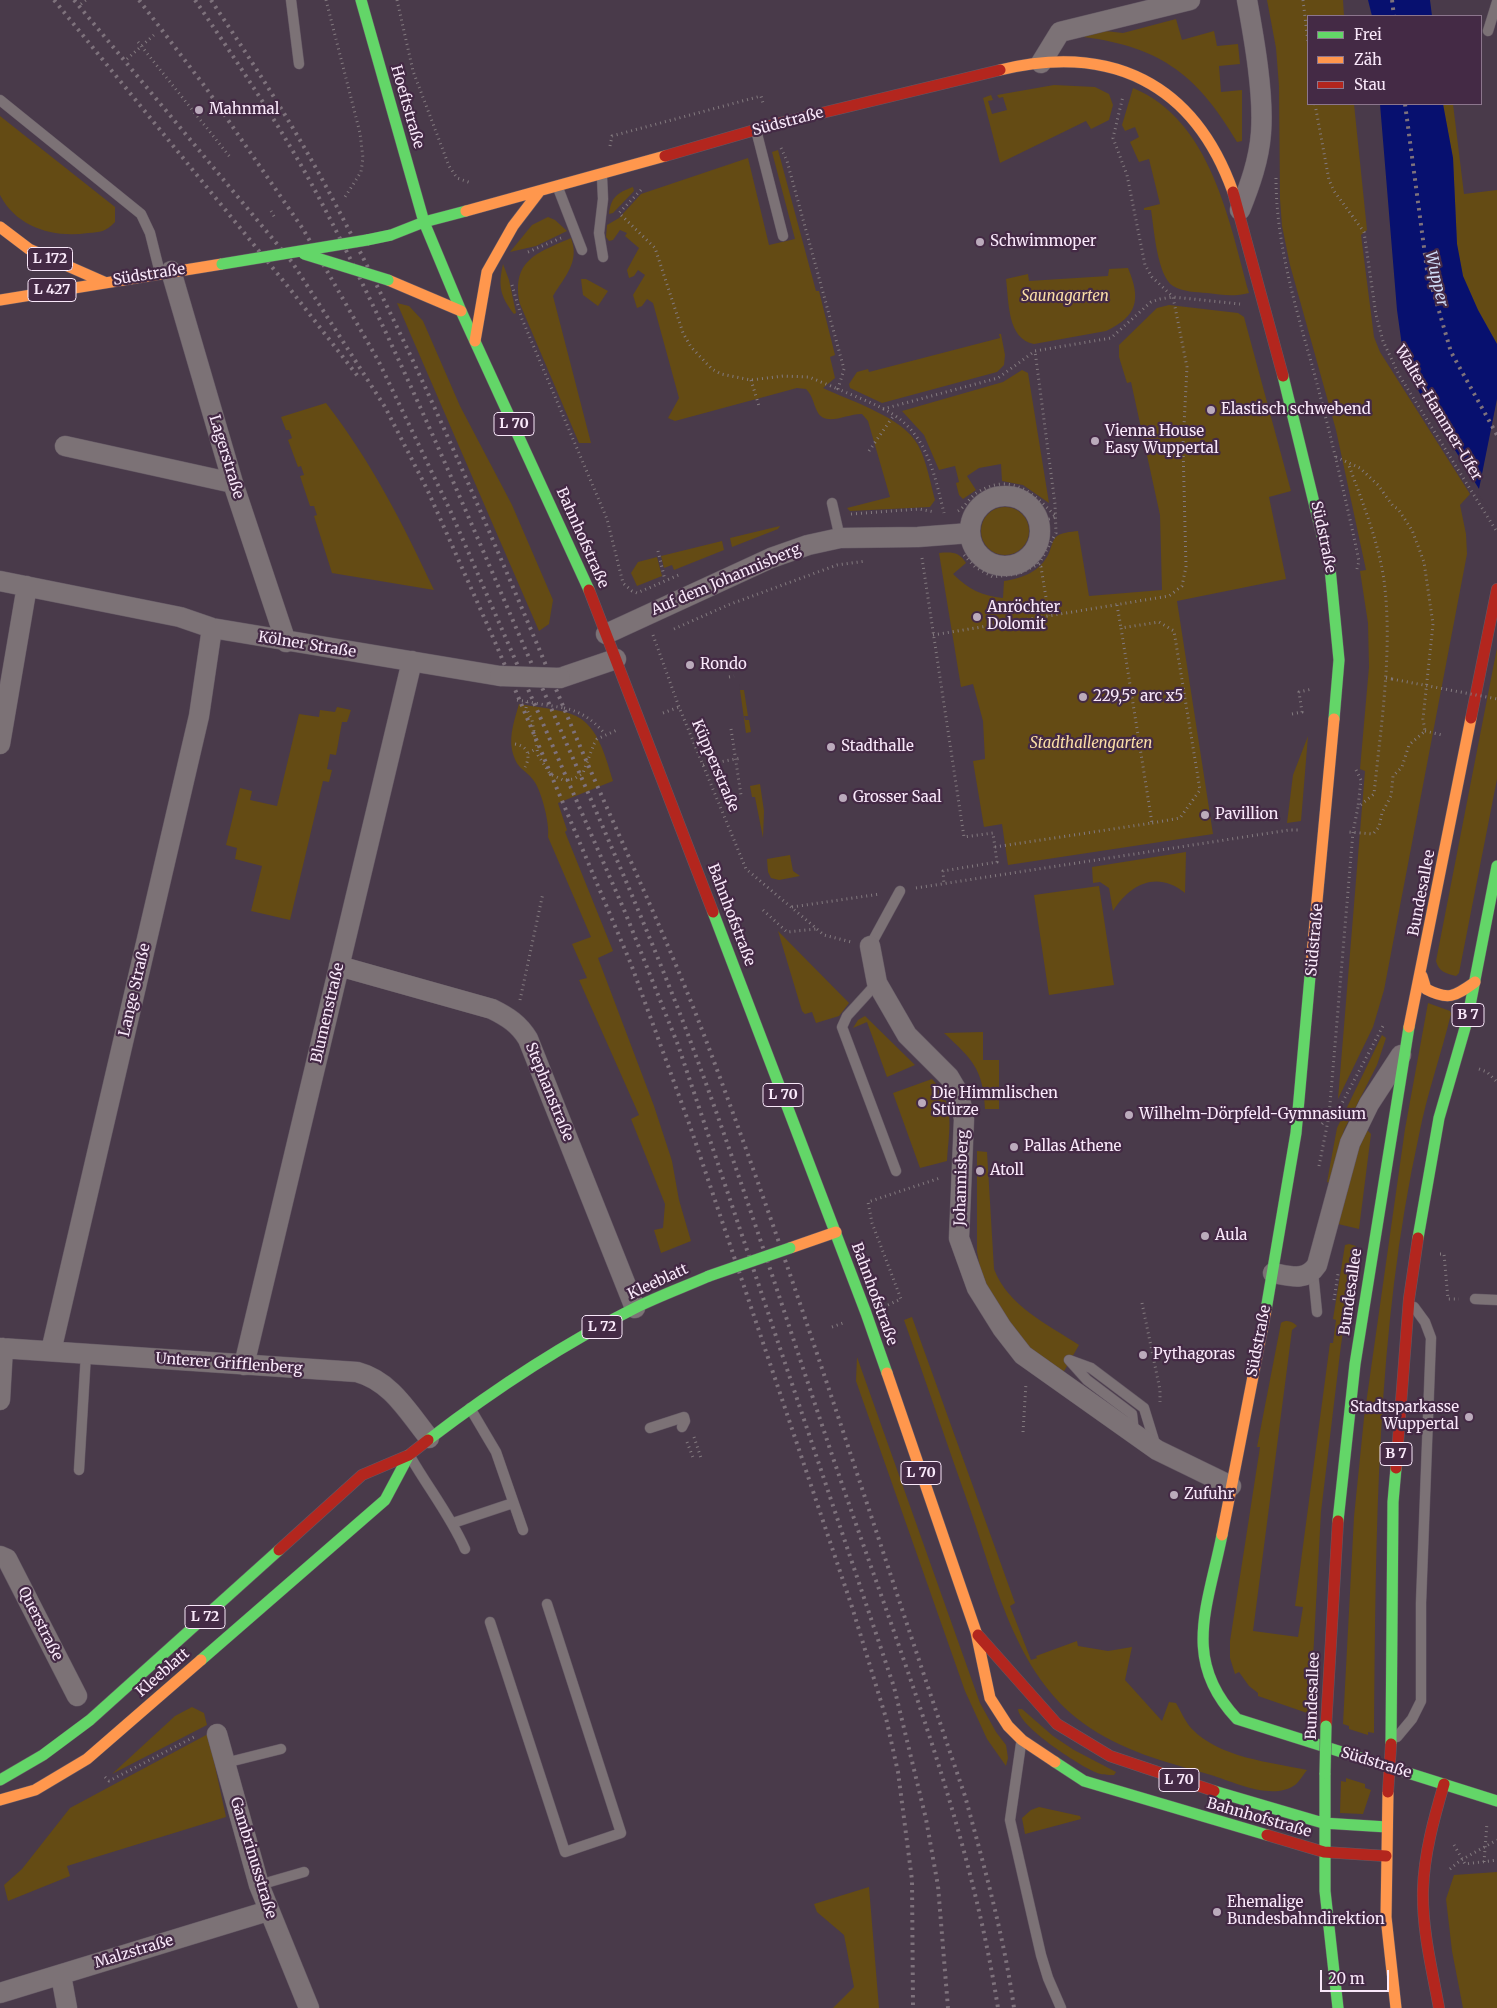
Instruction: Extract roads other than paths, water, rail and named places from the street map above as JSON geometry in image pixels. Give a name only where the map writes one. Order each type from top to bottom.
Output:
[{"type":"main road","name":"Hoeftstraße","points":[[361,0],[424,222]]},
{"type":"main road","name":"Südstraße","points":[[0,300],[298,252],[391,235],[424,222],[558,187],[772,125],[1011,67],[1041,63],[1074,62],[1105,65],[1128,72],[1153,83],[1192,117],[1209,140],[1221,162],[1240,210],[1320,520],[1330,568],[1340,660],[1296,1133],[1273,1273],[1231,1486],[1202,1648],[1210,1681],[1217,1697],[1237,1719],[1494,1800]]},
{"type":"main road","points":[[475,340],[487,272],[513,226],[539,192]]},
{"type":"main road","name":"Bahnhofstraße","points":[[424,222],[461,311],[552,507],[606,634],[836,1232],[866,1313],[976,1632],[990,1698],[1008,1726],[1022,1740],[1084,1781],[1324,1852],[1386,1856]]},
{"type":"main road","name":"L 172","points":[[0,227],[29,249],[104,282]]},
{"type":"main road","points":[[298,252],[388,280],[461,311]]},
{"type":"main road","name":"Bundesallee","points":[[1338,2008],[1329,1952],[1323,1823],[1326,1726],[1337,1526],[1344,1452],[1373,1242],[1405,1049],[1422,976],[1497,589]]},
{"type":"main road","name":"B 7","points":[[1396,2008],[1386,1917],[1386,1856],[1391,1744],[1393,1502],[1409,1299],[1433,1145],[1467,1021],[1497,866]]},
{"type":"main road","points":[[1422,976],[1426,989],[1440,998],[1454,996],[1475,982]]},
{"type":"main road","name":"Kleeblatt","points":[[0,1780],[43,1755],[90,1720],[362,1475],[409,1456],[430,1438],[503,1384],[635,1308],[709,1276],[836,1232]]},
{"type":"main road","name":"Kleeblatt","points":[[0,1800],[19,1798],[52,1783],[88,1759],[385,1500],[409,1456]]},
{"type":"main road","name":"Bahnhofstraße","points":[[976,1632],[1057,1724],[1110,1756],[1323,1823],[1387,1827]]},
{"type":"main road","points":[[1439,2008],[1426,1942],[1423,1889],[1432,1833],[1444,1784]]},
{"type":"street","points":[[1041,63],[1060,32],[1190,0]]},
{"type":"street","points":[[1240,210],[1252,180],[1261,132],[1258,74],[1246,0]]},
{"type":"street","name":"Lagerstraße","points":[[165,272],[286,642]]},
{"type":"street","points":[[65,446],[233,484]]},
{"type":"street","points":[[1005,496],[1016,498],[1026,503],[1047,520],[1040,534],[1035,559],[1011,566],[999,566],[988,562],[972,545],[970,534],[971,522],[976,511],[983,503],[994,498],[1005,496]]},
{"type":"street","name":"Auf dem Johannisberg","points":[[606,634],[770,558],[808,545],[840,538],[970,534]]},
{"type":"street","name":"Kölner Straße","points":[[0,581],[180,617],[212,628],[286,642],[500,676],[560,678],[616,659]]},
{"type":"street","points":[[0,744],[27,586]]},
{"type":"street","name":"Lange Straße","points":[[51,1351],[199,716],[212,628]]},
{"type":"street","name":"Blumenstraße","points":[[244,1365],[412,661]]},
{"type":"street","name":"Johannisberg","points":[[870,946],[877,983],[907,1035],[949,1077],[959,1094],[964,1119],[959,1238],[977,1288],[1002,1328],[1027,1358],[1157,1450],[1231,1486]]},
{"type":"street","name":"Stephanstraße","points":[[339,966],[492,1009],[515,1023],[528,1039],[635,1308]]},
{"type":"street","points":[[1273,1273],[1298,1278],[1313,1272],[1317,1265],[1350,1143],[1369,1104],[1405,1049]]},
{"type":"street","points":[[0,1400],[1,1348]]},
{"type":"street","name":"Unterer Grifflenberg","points":[[1,1348],[357,1372],[372,1376],[383,1383],[430,1438]]},
{"type":"street","name":"Querstraße","points":[[0,1556],[7,1559],[77,1696]]},
{"type":"street","name":"Gambrinusstraße","points":[[217,1734],[268,1912],[309,2008]]},
{"type":"street","name":"Malzstraße","points":[[0,1993],[268,1912]]},
{"type":"street","points":[[61,1975],[67,2008]]},
{"type":"lane","points":[[291,0],[299,64]]},
{"type":"lane","points":[[1488,31],[1497,2]]},
{"type":"lane","points":[[0,100],[141,214],[165,272]]},
{"type":"lane","points":[[756,130],[783,236]]},
{"type":"lane","points":[[602,174],[599,233],[604,258]]},
{"type":"lane","points":[[558,187],[582,250]]},
{"type":"lane","points":[[832,503],[840,538]]},
{"type":"lane","points":[[870,946],[900,891]]},
{"type":"lane","points":[[877,983],[847,1016],[842,1027],[896,1172]]},
{"type":"lane","points":[[1313,1272],[1317,1312]]},
{"type":"lane","points":[[1391,1744],[1412,1719],[1421,1701],[1425,1603],[1430,1338],[1425,1322],[1409,1299]]},
{"type":"lane","points":[[1475,1299],[1497,1300]]},
{"type":"lane","points":[[78,1470],[86,1354]]},
{"type":"lane","points":[[1134,1433],[1132,1414],[1087,1380],[1069,1360],[1091,1368],[1144,1408],[1157,1450]]},
{"type":"lane","points":[[470,1408],[496,1452],[523,1530]]},
{"type":"lane","points":[[650,1428],[684,1417],[686,1424]]},
{"type":"lane","points":[[409,1456],[430,1491],[453,1523],[465,1549]]},
{"type":"lane","points":[[453,1523],[513,1503]]},
{"type":"lane","points":[[490,1622],[565,1852],[621,1833],[547,1604]]},
{"type":"lane","points":[[1022,1740],[1010,1820],[1041,1954],[1048,1978],[1061,2008]]},
{"type":"lane","points":[[225,1763],[281,1749]]},
{"type":"lane","points":[[259,1885],[304,1872]]},
{"type":"water","points":[[1368,0],[1430,0],[1432,15],[1372,15]]},
{"type":"water","name":"Wupper","points":[[1380,105],[1443,105],[1453,158],[1457,244],[1463,276],[1478,310],[1497,344],[1497,518],[1419,392],[1403,353],[1397,310]]},
{"type":"railway","points":[[54,0],[290,289],[360,379]]},
{"type":"railway","points":[[74,0],[292,262],[385,407],[427,489],[495,642],[631,964],[690,1126],[852,1607],[886,1718],[898,1772],[912,1880],[913,2008]]},
{"type":"railway","points":[[139,0],[206,88],[303,229],[379,362],[450,510],[625,912],[678,1045],[894,1687],[926,1819],[938,1886],[948,2008]]},
{"type":"railway","points":[[195,0],[289,144],[345,247],[371,301],[446,465],[604,830],[667,981],[723,1132],[849,1505],[924,1718],[967,1862],[998,2008]]},
{"type":"railway","points":[[211,0],[258,71],[302,143],[392,317],[479,508],[652,909],[704,1035],[773,1224],[965,1796],[999,1928],[1014,2008]]},
{"type":"railway","points":[[1392,0],[1394,15]]},
{"type":"railway","points":[[1405,105],[1427,270],[1451,352],[1497,435]]},
{"type":"place","name":"Mahnmal","points":[[199,110]]},
{"type":"place","name":"Schwimmoper","points":[[980,242]]},
{"type":"place","name":"Elastisch schwebend","points":[[1211,410]]},
{"type":"place","name":"Vienna House Easy Wuppertal","points":[[1095,441]]},
{"type":"place","name":"Anröchter Dolomit","points":[[977,617]]},
{"type":"place","name":"Rondo","points":[[690,665]]},
{"type":"place","name":"229,5° arc x5","points":[[1083,697]]},
{"type":"place","name":"Stadthalle","points":[[831,747]]},
{"type":"place","name":"Grosser Saal","points":[[843,798]]},
{"type":"place","name":"Pavillion","points":[[1205,815]]},
{"type":"place","name":"Die Himmlischen Stürze","points":[[922,1103]]},
{"type":"place","name":"Wilhelm-Dörpfeld-Gymnasium","points":[[1129,1115]]},
{"type":"place","name":"Pallas Athene","points":[[1014,1147]]},
{"type":"place","name":"Atoll","points":[[980,1171]]},
{"type":"place","name":"Aula","points":[[1205,1236]]},
{"type":"place","name":"Pythagoras","points":[[1143,1355]]},
{"type":"place","name":"Stadtsparkasse Wuppertal","points":[[1469,1417]]},
{"type":"place","name":"Zufuhr","points":[[1174,1495]]},
{"type":"place","name":"Ehemalige Bundesbahndirektion","points":[[1217,1912]]},
{"type":"park label","name":"Saunagarten","points":[[1065,297]]},
{"type":"park label","name":"Stadthallengarten","points":[[1091,744]]}]
